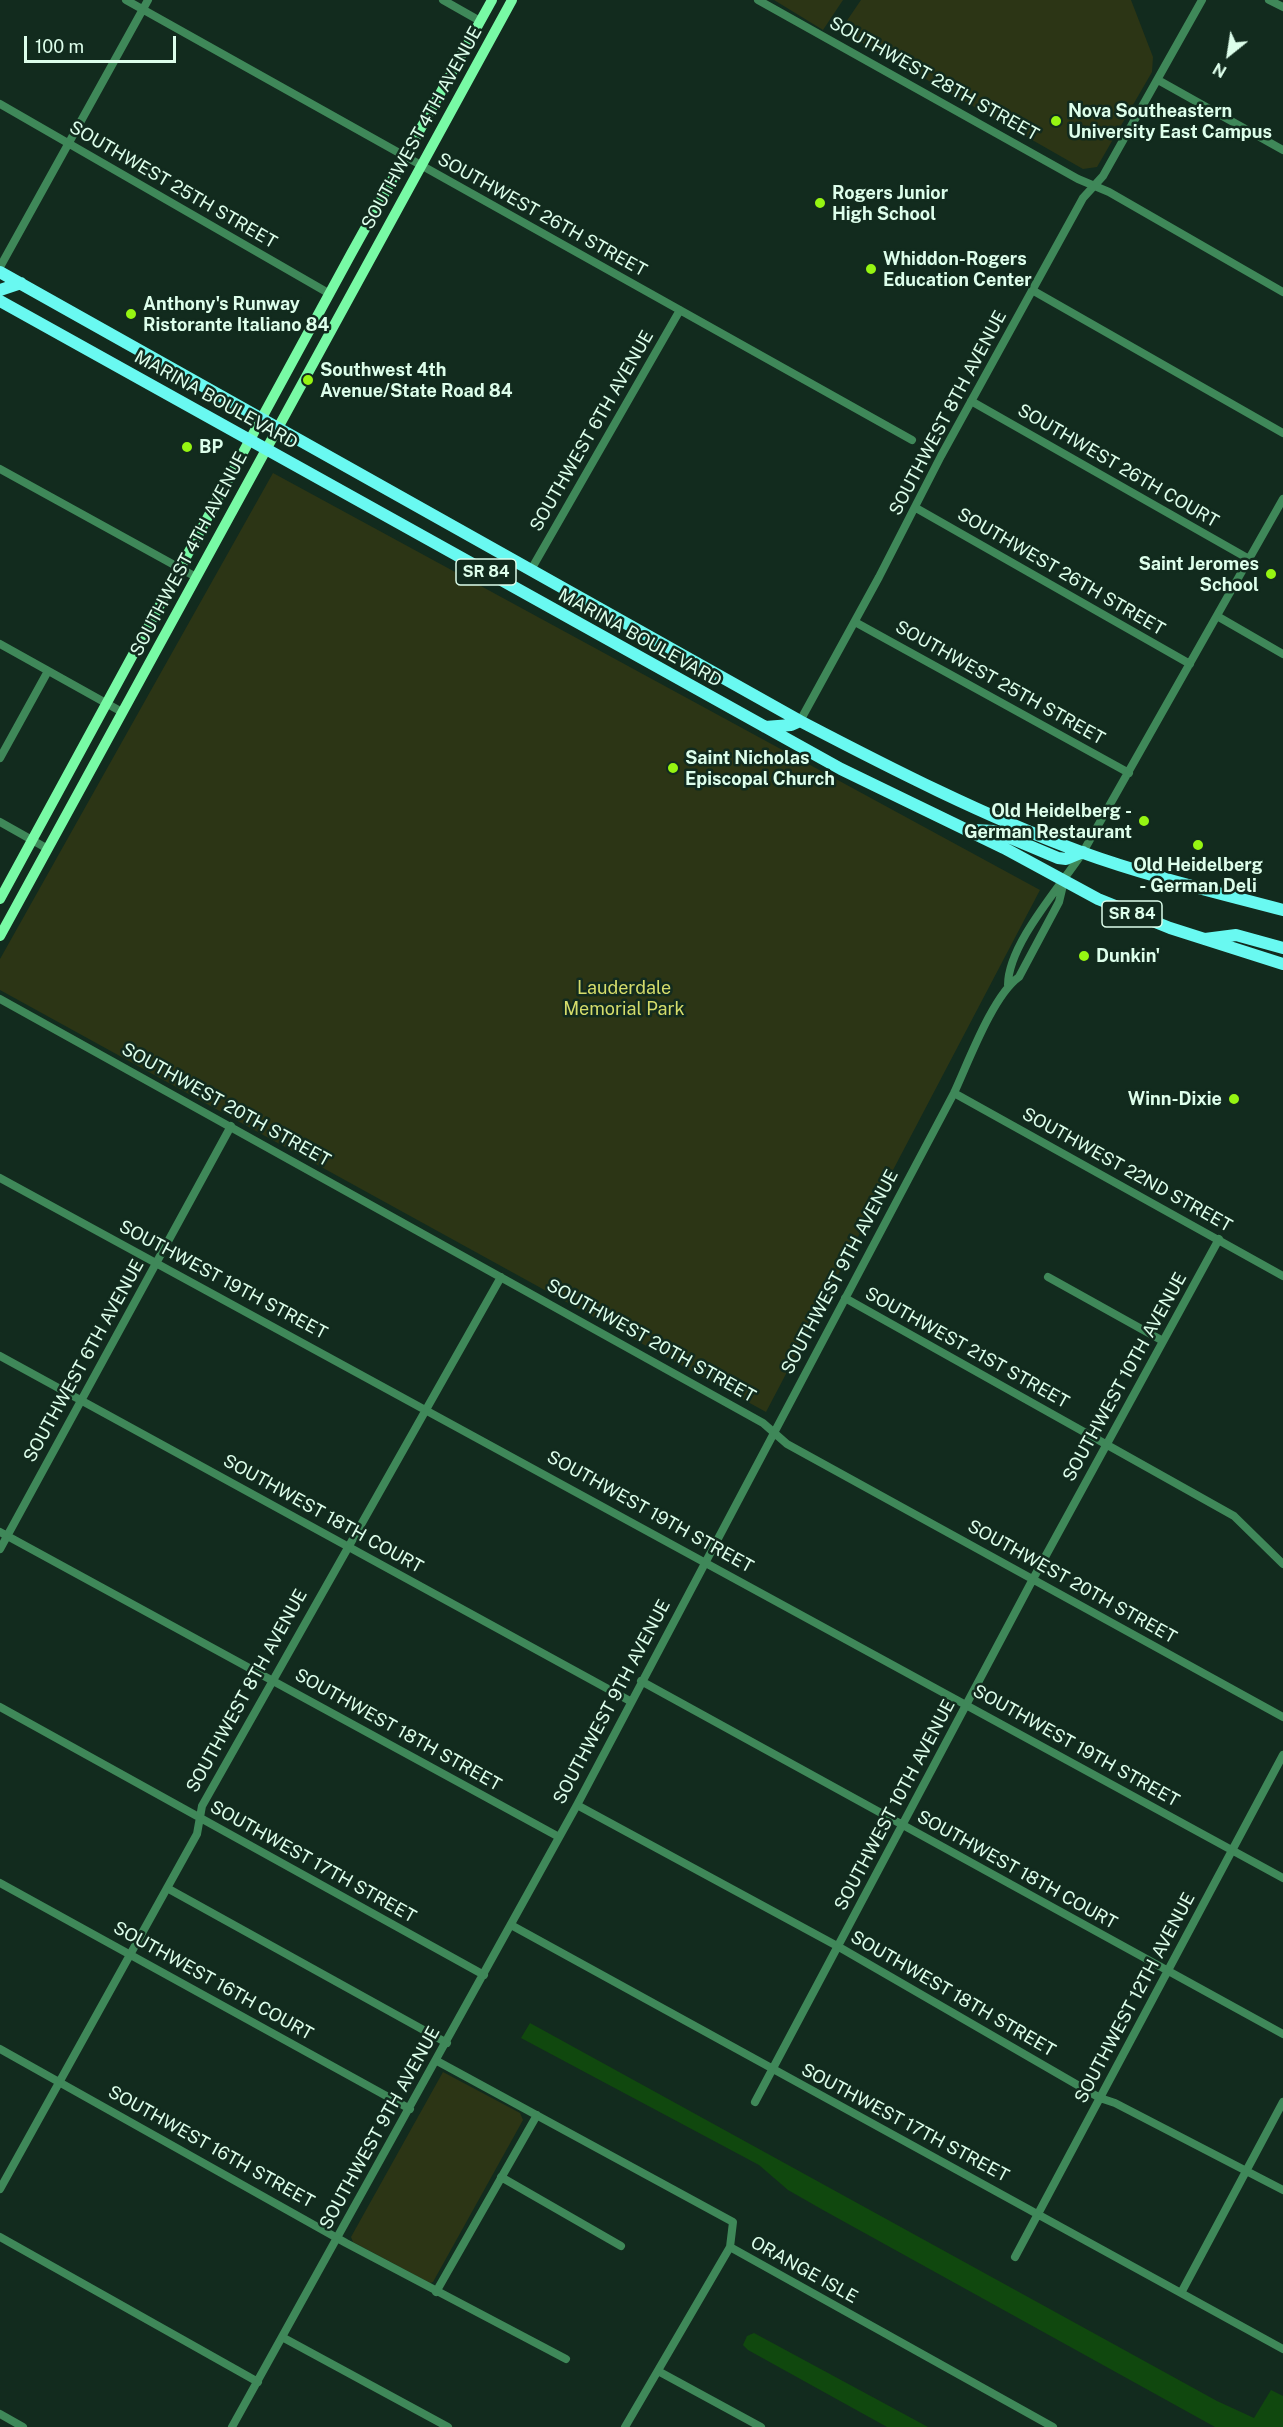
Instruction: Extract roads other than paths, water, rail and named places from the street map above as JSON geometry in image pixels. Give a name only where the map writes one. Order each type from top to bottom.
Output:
[{"type":"main road","name":"SOUTHWEST 4TH AVENUE","points":[[0,899],[492,0]]},
{"type":"main road","name":"SOUTHWEST 4TH AVENUE","points":[[0,936],[512,0]]},
{"type":"main road","name":"MARINA BOULEVARD","points":[[0,272],[276,428],[532,568],[800,721],[920,782],[1083,852],[1168,880],[1283,910]]},
{"type":"main road","points":[[0,290],[21,283]]},
{"type":"main road","name":"MARINA BOULEVARD","points":[[0,301],[763,728],[1137,916],[1283,964]]},
{"type":"main road","points":[[763,728],[791,726],[800,721]]},
{"type":"main road","points":[[968,830],[994,831],[1058,858],[1066,859],[1083,852]]},
{"type":"main road","points":[[1204,939],[1236,935],[1283,948]]},
{"type":"street","name":"SOUTHWEST 26TH STREET","points":[[126,0],[404,158],[912,440]]},
{"type":"street","points":[[0,267],[148,0]]},
{"type":"street","points":[[443,0],[480,21]]},
{"type":"street","name":"SOUTHWEST 28TH STREET","points":[[758,0],[1093,186],[1109,192],[1283,292]]},
{"type":"street","name":"SOUTHWEST 8TH AVENUE","points":[[800,721],[855,622],[970,401],[1083,198],[1103,176],[1202,0]]},
{"type":"street","points":[[1269,0],[1283,8]]},
{"type":"street","points":[[1158,80],[1283,150]]},
{"type":"street","name":"SOUTHWEST 25TH STREET","points":[[0,104],[330,294]]},
{"type":"street","points":[[1032,290],[1283,433]]},
{"type":"street","name":"SOUTHWEST 6TH AVENUE","points":[[532,568],[680,310]]},
{"type":"street","name":"SOUTHWEST 26TH COURT","points":[[970,401],[1249,559]]},
{"type":"street","points":[[0,469],[196,578]]},
{"type":"street","name":"SOUTHWEST 9TH AVENUE","points":[[232,2427],[578,1804],[640,1681],[954,1093],[1008,985],[1008,970],[1049,895],[1064,881],[1083,852],[1283,499]]},
{"type":"street","name":"SOUTHWEST 26TH STREET","points":[[915,508],[1190,664]]},
{"type":"street","points":[[1217,616],[1283,654]]},
{"type":"street","name":"SOUTHWEST 25TH STREET","points":[[855,622],[1129,773]]},
{"type":"street","points":[[0,644],[122,712]]},
{"type":"street","points":[[0,758],[48,671]]},
{"type":"street","points":[[0,822],[48,849]]},
{"type":"street","name":"SOUTHWEST 9TH AVENUE","points":[[1008,985],[1019,977],[1031,955],[1059,902],[1064,881]]},
{"type":"street","name":"SOUTHWEST 20TH STREET","points":[[0,999],[763,1423],[787,1444],[1283,1716]]},
{"type":"street","name":"SOUTHWEST 22ND STREET","points":[[954,1093],[1283,1276]]},
{"type":"street","name":"SOUTHWEST 6TH AVENUE","points":[[0,1549],[4,1534],[231,1126]]},
{"type":"street","name":"SOUTHWEST 19TH STREET","points":[[0,1178],[426,1408],[1283,1878]]},
{"type":"street","name":"SOUTHWEST 10TH AVENUE","points":[[755,2102],[1033,1579],[1219,1239]]},
{"type":"street","name":"SOUTHWEST 8TH AVENUE","points":[[0,2189],[197,1834],[202,1806],[501,1276]]},
{"type":"street","points":[[1048,1277],[1163,1341]]},
{"type":"street","name":"SOUTHWEST 21ST STREET","points":[[844,1298],[1234,1516],[1283,1564]]},
{"type":"street","name":"SOUTHWEST 18TH COURT","points":[[0,1356],[630,1701]]},
{"type":"street","name":"SOUTHWEST 18TH STREET","points":[[4,1534],[559,1837]]},
{"type":"street","name":"SOUTHWEST 18TH COURT","points":[[640,1681],[1283,2034]]},
{"type":"street","name":"SOUTHWEST 17TH STREET","points":[[0,1707],[484,1976]]},
{"type":"street","name":"SOUTHWEST 12TH AVENUE","points":[[1015,2257],[1283,1755]]},
{"type":"street","name":"SOUTHWEST 18TH STREET","points":[[578,1804],[839,1947],[1100,2098],[1115,2103],[1283,2190]]},
{"type":"street","name":"SOUTHWEST 16TH COURT","points":[[0,1883],[410,2109]]},
{"type":"street","points":[[167,1888],[447,2043]]},
{"type":"street","name":"SOUTHWEST 17TH STREET","points":[[511,1925],[773,2071],[1038,2213],[1283,2349]]},
{"type":"street","name":"SOUTHWEST 16TH STREET","points":[[0,2049],[436,2292],[566,2359]]},
{"type":"street","name":"ORANGE ISLE","points":[[437,2061],[733,2223],[730,2247],[1053,2427]]},
{"type":"street","points":[[1181,2293],[1283,2102]]},
{"type":"street","points":[[436,2292],[537,2115]]},
{"type":"street","points":[[501,2177],[621,2246]]},
{"type":"street","points":[[0,2237],[258,2382]]},
{"type":"street","points":[[625,2427],[730,2247]]},
{"type":"street","points":[[282,2337],[448,2427]]},
{"type":"street","points":[[658,2371],[761,2427]]},
{"type":"street","points":[[0,2414],[23,2427]]},
{"type":"place","name":"Nova Southeastern University East Campus","points":[[1056,121]]},
{"type":"place","name":"Rogers Junior High School","points":[[820,203]]},
{"type":"place","name":"Whiddon-Rogers Education Center","points":[[871,269]]},
{"type":"place","name":"Anthony's Runway Ristorante Italiano 84","points":[[131,314]]},
{"type":"place","name":"Southwest 4th Avenue/State Road 84","points":[[308,380]]},
{"type":"place","name":"BP","points":[[187,447]]},
{"type":"place","name":"Saint Jeromes School","points":[[1271,574]]},
{"type":"place","name":"Saint Nicholas Episcopal Church","points":[[673,768]]},
{"type":"place","name":"Old Heidelberg - German Restaurant","points":[[1144,821]]},
{"type":"place","name":"Old Heidelberg - German Deli","points":[[1198,845]]},
{"type":"place","name":"Dunkin'","points":[[1084,956]]},
{"type":"place","name":"Winn-Dixie","points":[[1234,1099]]},
{"type":"park label","name":"Lauderdale Memorial Park","points":[[624,998]]}]
